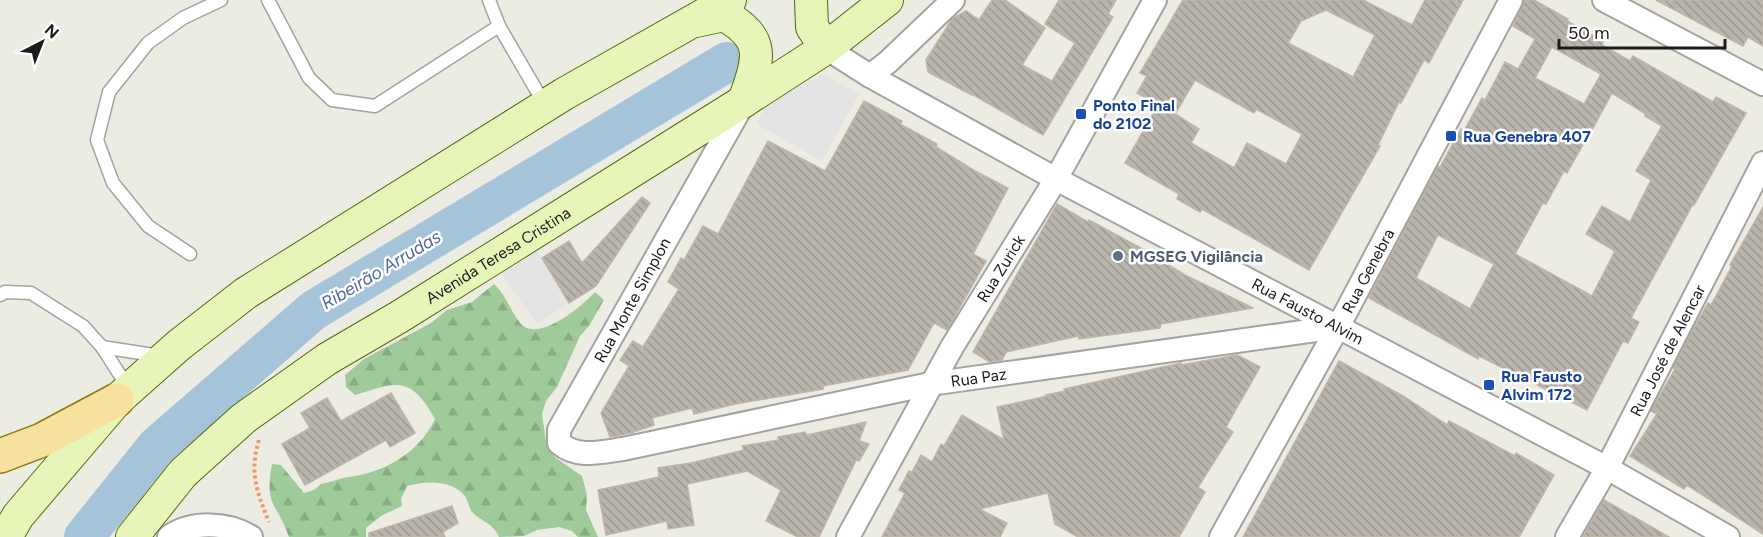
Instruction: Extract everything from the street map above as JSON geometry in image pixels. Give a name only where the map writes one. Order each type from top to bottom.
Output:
[{"type":"main road","points":[[6,537],[18,516],[123,395],[166,357],[246,293],[545,106],[730,0]]},
{"type":"main road","points":[[811,0],[812,27],[826,48]]},
{"type":"main road","name":"Avenida Teresa Cristina","points":[[132,537],[183,473],[244,418],[327,359],[399,318],[826,48],[848,12],[887,0]]},
{"type":"main road","points":[[692,22],[724,15],[743,26],[755,45],[755,71],[744,101]]},
{"type":"main road","points":[[0,456],[42,440],[123,395]]},
{"type":"street","points":[[870,76],[888,62],[953,0]]},
{"type":"street","name":"Rua Zurick","points":[[848,537],[930,384],[1056,179],[1155,0]]},
{"type":"street","name":"Rua Genebra","points":[[1221,537],[1338,327],[1511,0]]},
{"type":"street","points":[[1604,0],[1763,84]]},
{"type":"street","name":"Rua Fausto Alvim","points":[[826,48],[870,76],[1056,179],[1607,468],[1728,537]]},
{"type":"street","name":"Rua Monte Simplon","points":[[623,449],[584,454],[567,450],[559,443],[559,430],[744,101]]},
{"type":"street","name":"Rua José de Alencar","points":[[1567,537],[1607,468],[1763,163]]},
{"type":"street","name":"Rua Paz","points":[[623,449],[930,384],[1338,327]]},
{"type":"street","points":[[169,537],[178,530],[196,526],[213,525],[261,531]]},
{"type":"lane","points":[[190,254],[148,226],[113,183],[97,140],[109,92],[148,43],[183,18],[221,0]]},
{"type":"lane","points":[[268,0],[309,78],[333,100],[375,106],[499,26]]},
{"type":"lane","points":[[489,0],[499,26],[545,106]]},
{"type":"lane","points":[[0,296],[5,292],[31,293],[83,327],[102,347],[123,395]]},
{"type":"lane","points":[[102,347],[166,357]]},
{"type":"path","points":[[260,438],[254,458],[261,531]]},
{"type":"green space","points":[[494,284],[520,323],[528,328],[537,329],[559,321],[595,292],[604,300],[589,326],[580,336],[557,387],[546,401],[542,414],[547,448],[556,458],[582,476],[587,495],[586,510],[598,537],[578,537],[572,531],[559,527],[537,530],[524,536],[499,537],[491,526],[472,512],[465,497],[458,490],[445,484],[429,482],[407,486],[401,499],[402,506],[381,516],[366,528],[366,537],[289,537],[271,497],[272,464],[281,465],[304,493],[314,490],[321,484],[375,471],[400,459],[410,451],[420,442],[435,419],[420,397],[409,388],[397,385],[355,395],[346,387],[345,375],[364,359],[431,323],[447,310],[472,302]]},
{"type":"shaded area","points":[[822,74],[859,94],[822,161],[756,124],[767,104]]},
{"type":"shaded area","points":[[533,248],[542,258],[569,303],[537,324],[500,271]]},
{"type":"building","points":[[992,0],[1005,0],[1045,28],[1022,65],[1052,81],[1075,43],[1045,24],[1059,0],[1116,0],[1108,14],[1113,17],[1043,135],[972,94],[928,72],[926,60],[952,19],[966,11],[979,20]]},
{"type":"building","points":[[1183,0],[1363,0],[1412,25],[1425,0],[1463,0],[1429,63],[1424,60],[1401,103],[1399,102],[1378,145],[1380,146],[1309,270],[1202,209],[1200,212],[1177,199],[1179,194],[1125,163],[1158,105],[1137,93],[1147,76],[1140,73]],"holes":[[[1326,10],[1375,35],[1353,77],[1288,43],[1301,21]],[[1195,80],[1254,113],[1256,109],[1302,134],[1286,164],[1247,143],[1234,168],[1191,143],[1199,129],[1175,114]]]},
{"type":"building","points":[[1525,0],[1534,0],[1603,41],[1602,45],[1630,61],[1633,56],[1713,102],[1716,97],[1746,113],[1631,318],[1639,322],[1628,343],[1623,341],[1587,410],[1479,356],[1478,359],[1369,298],[1438,166],[1440,167],[1461,129],[1464,131],[1482,98],[1485,100],[1505,62],[1518,69],[1535,39],[1513,26]],"holes":[[[1552,47],[1601,74],[1584,104],[1535,78]],[[1612,93],[1662,126],[1636,171],[1651,180],[1630,222],[1602,206],[1586,234],[1615,251],[1592,296],[1515,254],[1543,203],[1546,204],[1564,171],[1567,173]],[[1438,235],[1494,264],[1470,309],[1416,278]]]},
{"type":"building","points":[[1656,0],[1763,0],[1763,46],[1748,37],[1743,46]]},
{"type":"building","points":[[864,101],[902,121],[900,124],[937,144],[936,147],[1008,188],[973,254],[986,261],[947,330],[934,323],[908,370],[694,414],[692,408],[652,418],[654,425],[610,437],[601,413],[629,366],[620,360],[633,341],[643,347],[679,289],[668,282],[681,258],[684,260],[703,226],[718,234],[768,141],[825,171]]},
{"type":"building","points":[[642,197],[650,203],[596,286],[569,303],[542,258],[569,241],[582,263]]},
{"type":"building","points":[[1057,204],[1163,260],[1185,275],[1253,308],[1161,324],[1160,328],[1079,339],[1078,336],[1006,352],[1002,360],[990,362],[973,352]]},
{"type":"building","points":[[1763,207],[1763,534],[1687,485],[1684,489],[1630,456],[1657,414],[1651,411],[1675,369],[1673,368],[1691,333],[1708,303],[1711,305],[1732,266],[1730,265]]},
{"type":"building","points":[[1237,355],[1260,367],[1226,427],[1233,432],[1198,487],[1205,492],[1179,537],[1078,537],[1055,524],[1048,493],[979,509],[1007,523],[1000,537],[882,537],[905,493],[899,490],[909,471],[912,472],[921,455],[932,462],[941,444],[944,446],[962,415],[1004,440],[997,407],[1048,396],[1046,395],[1065,391],[1064,389],[1181,363],[1181,365]]},
{"type":"building","points":[[1339,361],[1403,396],[1447,425],[1449,421],[1515,456],[1516,453],[1554,475],[1519,537],[1243,537]]},
{"type":"building","points":[[391,393],[415,433],[390,447],[386,440],[305,485],[282,444],[310,428],[301,413],[327,398],[341,421]]},
{"type":"building","points":[[866,422],[859,441],[869,444],[859,461],[856,460],[819,537],[798,537],[766,521],[781,490],[747,471],[687,484],[694,525],[668,529],[667,521],[606,535],[598,490],[659,477],[658,468],[691,463],[744,450],[742,446],[779,440],[778,437],[805,432],[807,435]]},
{"type":"building","points":[[1604,500],[1634,517],[1669,537],[1583,537]]},
{"type":"building","points":[[452,506],[458,523],[443,532],[445,537],[369,537],[369,533]]},
{"type":"waterway","name":"Ribeirão Arrudas","points":[[84,537],[157,446],[314,310],[727,62]]},
{"type":"place","name":"Ponto Final do 2102","points":[[1081,114]]},
{"type":"place","name":"Rua Genebra 407","points":[[1451,136]]},
{"type":"place","name":"MGSEG Vigilância","points":[[1118,256]]},
{"type":"place","name":"Rua Fausto Alvim 172","points":[[1489,385]]}]
